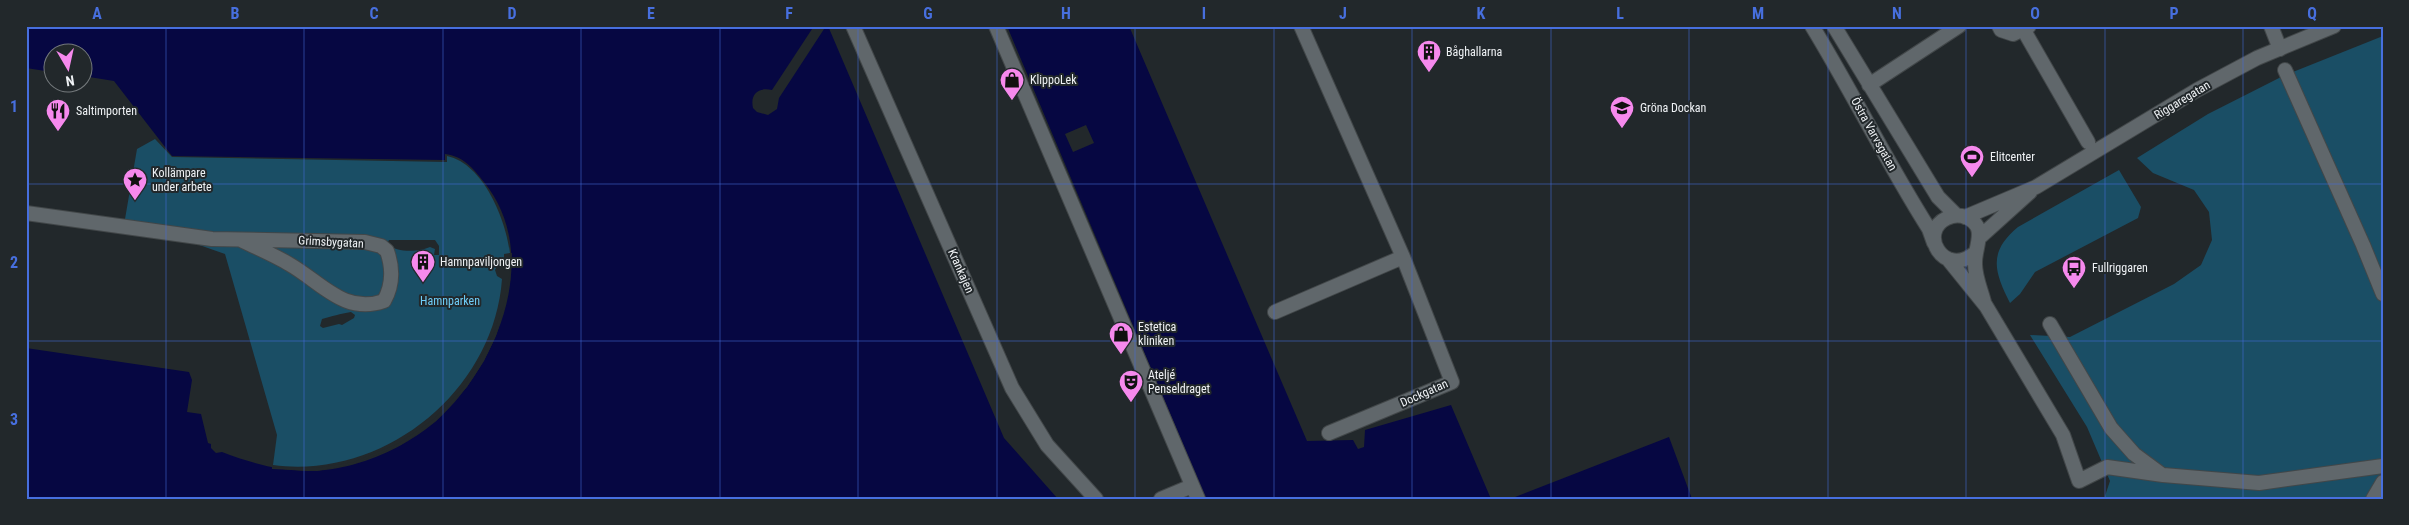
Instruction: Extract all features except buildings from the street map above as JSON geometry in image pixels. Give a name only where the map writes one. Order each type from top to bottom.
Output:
[{"type":"street","name":"Krankajen","points":[[853,26],[1012,388],[1047,445],[1096,499]]},
{"type":"street","points":[[996,26],[1198,499]]},
{"type":"street","name":"Dockgatan","points":[[1301,26],[1403,257],[1452,382],[1329,433]]},
{"type":"street","name":"Östra Varvsgatan","points":[[1812,26],[1855,99],[1878,146],[1929,229],[1934,243]]},
{"type":"street","name":"Östra Varvsgatan","points":[[1834,26],[1938,197],[1960,216]]},
{"type":"street","points":[[1869,85],[1959,26]]},
{"type":"street","points":[[1999,26],[2002,30],[2014,34],[2026,28],[2088,142]]},
{"type":"street","points":[[2271,26],[2280,48]]},
{"type":"street","name":"Riggaregatan","points":[[1960,216],[2036,186],[2197,90],[2280,48],[2334,26]]},
{"type":"street","points":[[2285,70],[2383,294]]},
{"type":"street","name":"Riggaregatan","points":[[1980,237],[2036,186]]},
{"type":"street","name":"Grimsbygatan","points":[[26,213],[212,239],[365,242],[381,246],[387,251],[392,271],[388,293],[384,300],[368,305],[344,301],[290,264],[241,240]]},
{"type":"street","points":[[1975,253],[1962,261],[1942,256],[1934,243],[1934,235],[1941,221],[1960,216],[1975,224],[1980,237],[1975,253],[1974,267],[1986,306]]},
{"type":"street","points":[[1274,312],[1403,257]]},
{"type":"street","points":[[1948,259],[1986,306],[2064,435],[2079,481],[2107,468],[2259,483],[2383,466]]},
{"type":"street","points":[[2050,324],[2111,428],[2134,454],[2163,475]]},
{"type":"street","points":[[2374,499],[2383,482]]},
{"type":"street","points":[[1161,499],[1192,486]]},
{"type":"green space","points":[[2383,36],[2383,499],[2104,499],[2110,481],[2087,427],[2030,335],[2070,337],[2174,284],[2201,265],[2212,240],[2209,212],[2194,190],[2153,173],[2137,158],[2208,114],[2283,76]]},
{"type":"green space","name":"Hamnparken","points":[[155,139],[172,157],[447,162],[447,156],[460,161],[472,170],[491,195],[498,210],[504,225],[510,253],[504,254],[504,263],[498,264],[495,270],[497,276],[502,279],[494,320],[478,357],[455,391],[426,420],[392,442],[354,458],[314,466],[273,465],[277,435],[225,254],[125,219],[137,149]],"holes":[[[389,240],[435,240],[439,246],[439,255],[434,255],[435,249],[430,247],[414,251],[396,249],[387,244]],[[351,312],[355,315],[354,318],[342,325],[323,328],[320,326],[322,319]]]},
{"type":"green space","points":[[2119,170],[2141,207],[2138,218],[2035,272],[2020,294],[2010,303],[2000,281],[1997,262],[1998,254],[2008,236],[2018,227]]},
{"type":"shaded area","points":[[26,26],[814,26],[772,90],[759,91],[754,95],[753,108],[757,112],[768,115],[777,109],[779,98],[826,26],[828,26],[1004,438],[1058,499],[26,499],[26,348],[189,372],[192,380],[187,412],[201,414],[208,443],[211,444],[211,448],[216,453],[222,452],[255,463],[287,470],[304,471],[337,468],[376,457],[407,442],[435,422],[458,399],[478,371],[494,341],[505,308],[511,275],[510,242],[501,211],[480,177],[472,168],[457,157],[445,154],[445,160],[172,156],[114,81],[92,77],[92,42],[42,42],[42,70],[26,68]]},
{"type":"shaded area","points":[[1007,26],[1129,26],[1307,441],[1353,440],[1358,449],[1364,447],[1365,430],[1451,405],[1491,499],[1206,499]]},
{"type":"shaded area","points":[[1669,437],[1692,499],[1510,499]]},
{"type":"pier","points":[[1086,125],[1094,143],[1073,152],[1065,134]]},
{"type":"pier","points":[[509,253],[512,253],[510,282],[496,336],[484,361],[467,387],[436,421],[401,445],[354,464],[317,471],[272,469],[272,467],[316,468],[354,462],[399,443],[434,419],[465,385],[493,335],[503,307],[510,272]]},
{"type":"place","name":"Båghallarna","points":[[1429,73]]},
{"type":"place","name":"KlippoLek","points":[[1012,101]]},
{"type":"place","name":"Gröna Dockan","points":[[1622,129]]},
{"type":"place","name":"Saltimporten","points":[[58,132]]},
{"type":"place","name":"Elitcenter","points":[[1972,178]]},
{"type":"place","name":"Kollämpare under arbete","points":[[135,201]]},
{"type":"place","name":"Hamnpaviljongen","points":[[423,283]]},
{"type":"place","name":"Fullriggaren","points":[[2074,289]]},
{"type":"place","name":"Estetica kliniken","points":[[1121,355]]},
{"type":"place","name":"Ateljé Penseldraget","points":[[1131,403]]}]
